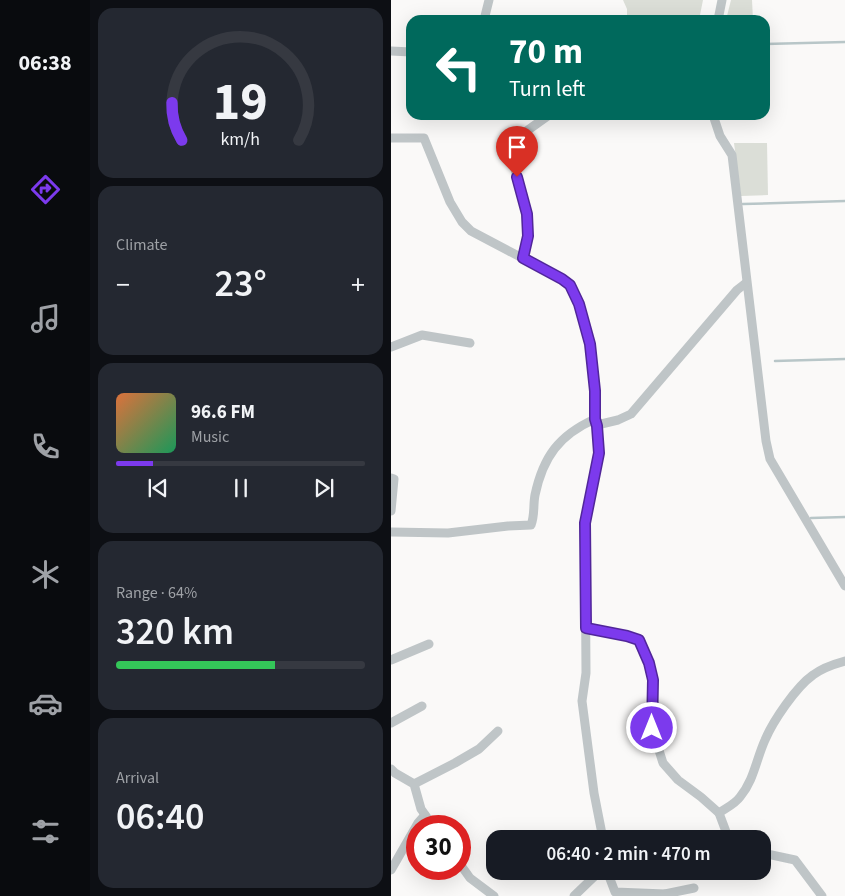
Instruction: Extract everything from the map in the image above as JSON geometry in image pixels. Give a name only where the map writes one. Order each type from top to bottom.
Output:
[{"type":"street","points":[[485,15],[489,0]]},
{"type":"street","points":[[719,15],[723,0]]},
{"type":"street","points":[[391,51],[406,52]]},
{"type":"street","points":[[523,258],[528,236],[527,214],[512,158],[528,130],[542,120]]},
{"type":"street","points":[[715,120],[720,136],[732,155],[746,283],[766,441],[770,459],[845,586]]},
{"type":"street","points":[[391,138],[424,138],[450,202],[462,222],[471,231],[562,279],[570,285],[579,304],[590,344],[599,453],[585,523],[586,673],[582,701],[601,830]]},
{"type":"street","points":[[391,532],[448,534],[531,525],[534,520],[534,496],[541,475],[549,457],[567,435],[577,427],[596,422],[618,420],[631,414],[737,290],[746,283]]},
{"type":"street","points":[[391,347],[423,335],[470,343]]},
{"type":"street","points":[[391,478],[394,478],[391,510]]},
{"type":"street","points":[[586,628],[639,640],[649,663],[653,680],[652,728],[663,763],[678,780],[719,813],[724,830]]},
{"type":"street","points":[[391,660],[429,644]]},
{"type":"street","points":[[719,813],[739,799],[751,782],[764,741],[775,720],[801,686],[813,675],[832,665],[845,661]]},
{"type":"street","points":[[391,723],[423,706]]},
{"type":"street","points":[[414,784],[471,754],[498,731]]},
{"type":"street","points":[[391,769],[414,784],[421,809],[425,815]]},
{"type":"street","points":[[391,870],[406,844]]},
{"type":"street","points":[[771,855],[795,860],[822,896]]},
{"type":"street","points":[[471,879],[493,896]]},
{"type":"street","points":[[574,896],[591,880]]},
{"type":"street","points":[[610,880],[615,892],[665,895],[694,888]]},
{"type":"shaded area","points":[[623,0],[703,0],[700,15],[627,15],[627,9]]},
{"type":"shaded area","points":[[731,0],[752,0],[753,15],[727,15]]},
{"type":"shaded area","points":[[734,143],[767,143],[768,195],[741,196]]},
{"type":"waterway","points":[[770,44],[845,42]]},
{"type":"waterway","points":[[743,204],[845,201]]},
{"type":"waterway","points":[[775,361],[845,359]]},
{"type":"waterway","points":[[811,518],[845,517]]},
{"type":"route","points":[[517,177],[527,214],[528,236],[523,258],[570,285],[579,304],[590,344],[599,453],[585,523],[586,628],[639,640],[649,663],[653,680],[652,728]]}]
